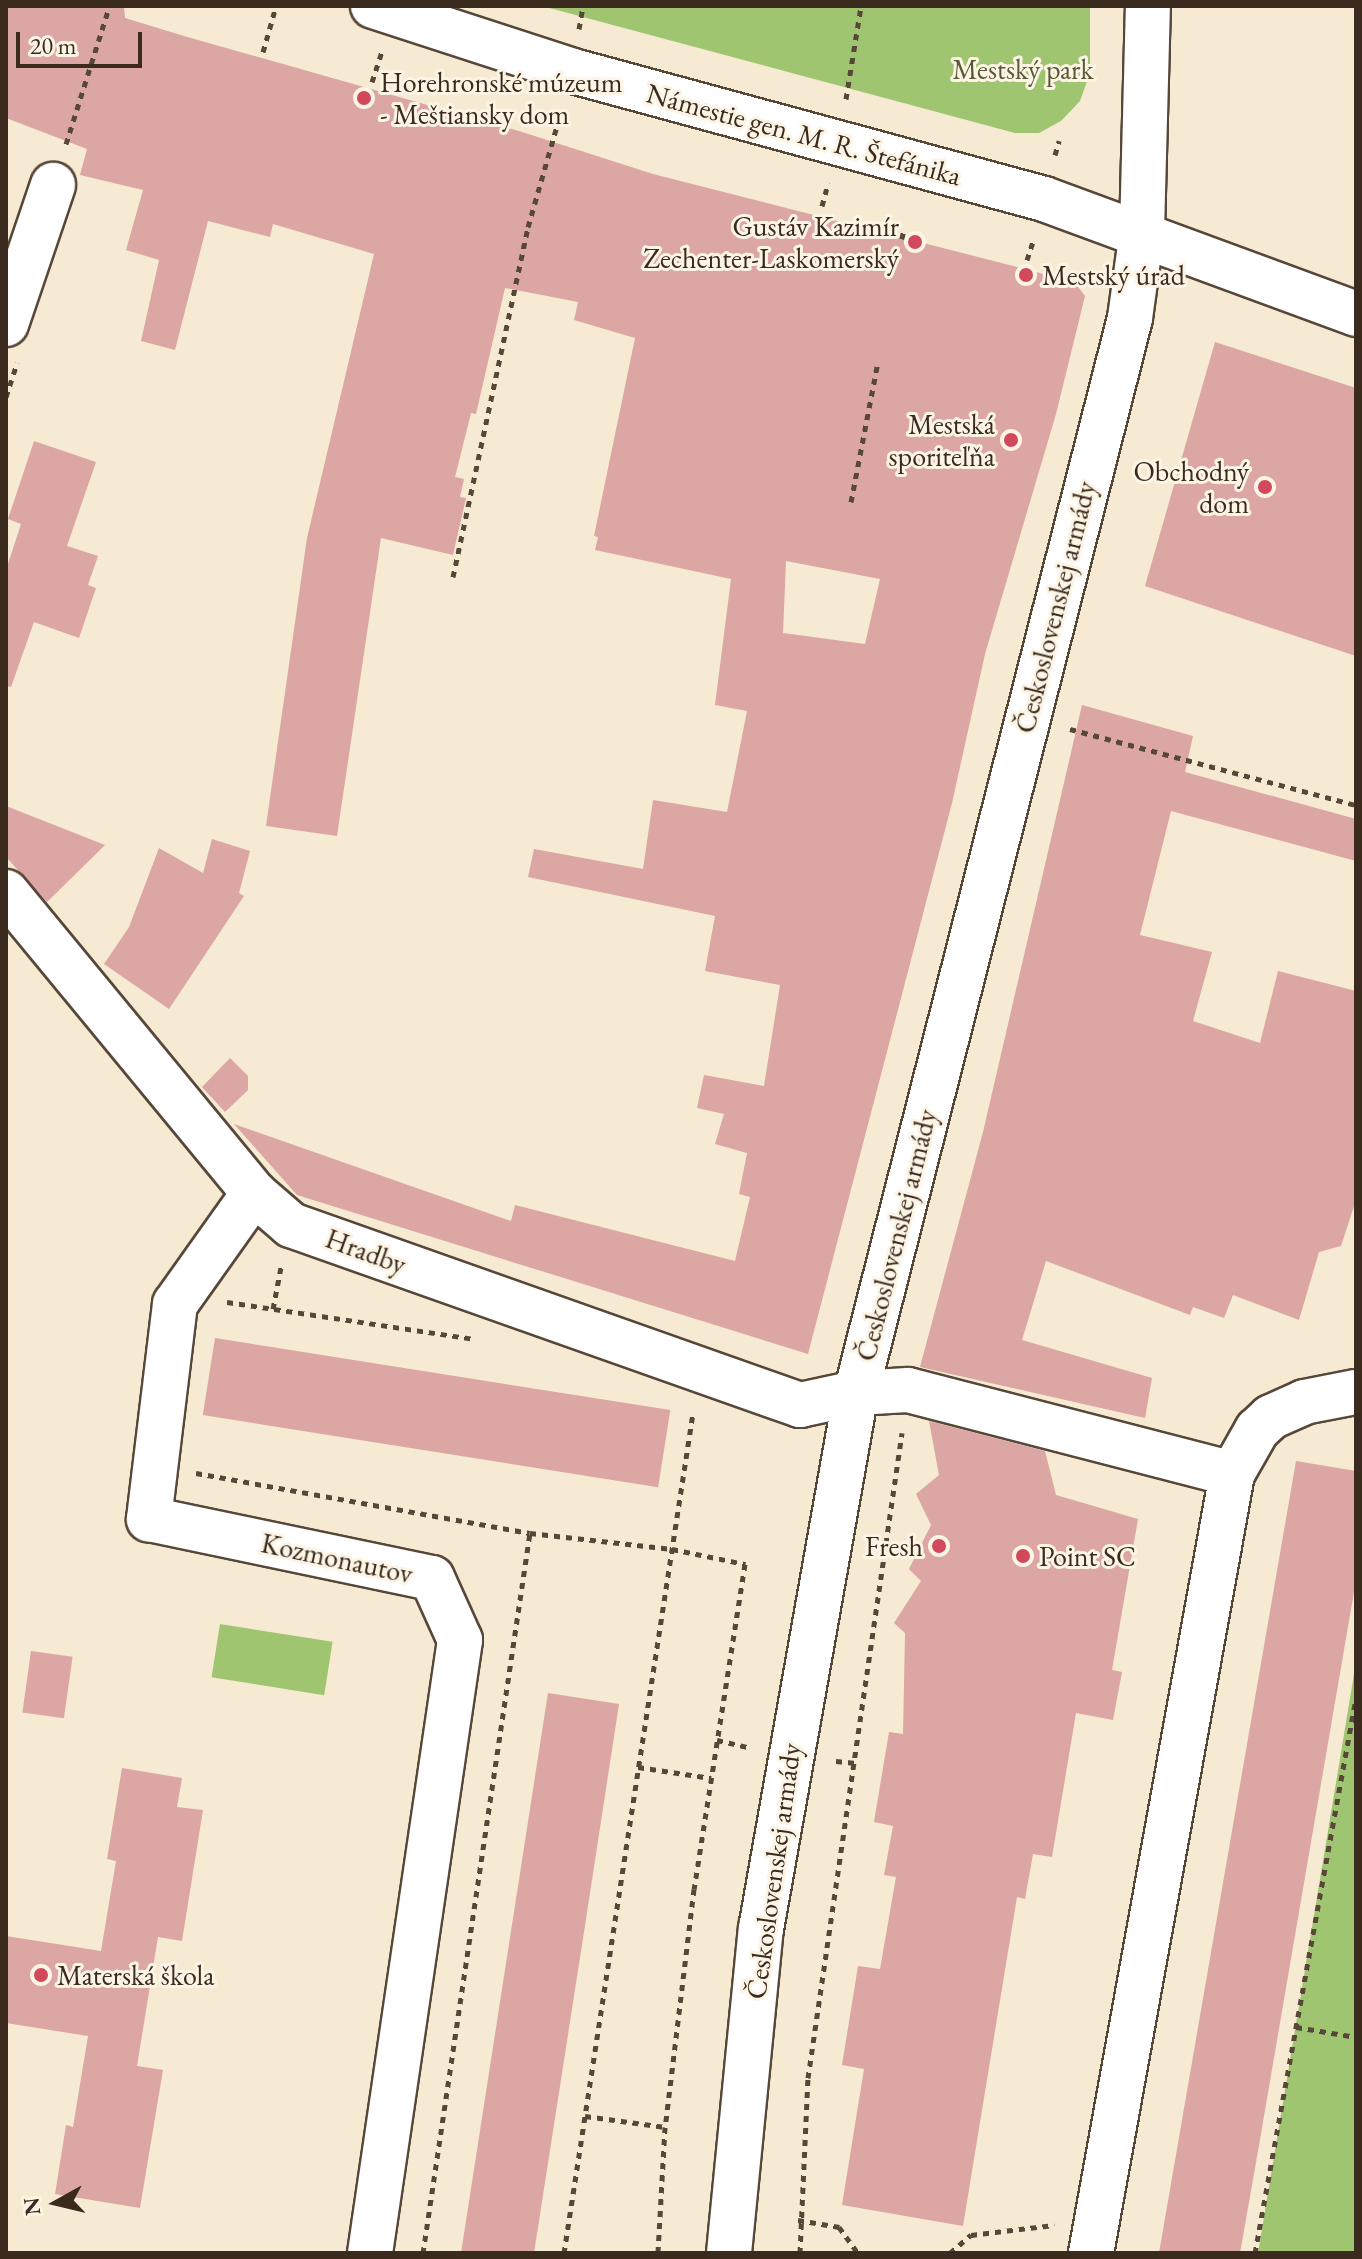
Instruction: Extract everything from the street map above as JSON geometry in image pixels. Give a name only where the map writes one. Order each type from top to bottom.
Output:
[{"type":"street","name":"Námestie gen. M. R. Štefánika","points":[[373,6],[573,71],[1030,195],[1142,232],[1208,263],[1354,305]]},
{"type":"street","points":[[1142,232],[1148,6]]},
{"type":"street","points":[[6,324],[53,185]]},
{"type":"street","name":"Československej armády","points":[[729,2253],[761,1929],[856,1393],[1130,318],[1142,232]]},
{"type":"street","name":"Hradby","points":[[6,892],[254,1193],[291,1225],[800,1405],[856,1393],[908,1390],[1232,1474]]},
{"type":"street","name":"Kozmonautov","points":[[254,1193],[175,1304],[149,1519],[432,1578],[460,1640],[370,2253]]},
{"type":"street","points":[[1093,2242],[1232,1474],[1257,1430],[1271,1417],[1304,1402],[1356,1392]]},
{"type":"path","points":[[263,52],[276,6]]},
{"type":"path","points":[[53,185],[109,8]]},
{"type":"path","points":[[453,577],[528,227],[555,132]]},
{"type":"path","points":[[1055,155],[1059,141]]},
{"type":"path","points":[[902,239],[904,228]]},
{"type":"path","points":[[851,502],[878,362]]},
{"type":"path","points":[[1062,727],[1356,805]]},
{"type":"path","points":[[217,1301],[488,1341]]},
{"type":"path","points":[[800,2253],[798,2220],[808,2078],[908,1390]]},
{"type":"path","points":[[564,2253],[693,1413],[684,1403]]},
{"type":"path","points":[[192,1472],[530,1533],[672,1549],[745,1564],[711,1778],[665,2127],[658,2253]]},
{"type":"path","points":[[423,2253],[530,1533]]},
{"type":"path","points":[[1255,2253],[1356,1698]]},
{"type":"path","points":[[638,1767],[711,1778]]},
{"type":"path","points":[[1296,2027],[1356,2037]]},
{"type":"path","points":[[585,2116],[665,2127]]},
{"type":"path","points":[[798,2220],[839,2227],[858,2253]]},
{"type":"path","points":[[950,2253],[971,2235],[1047,2224],[1093,2242]]},
{"type":"green space","name":"Mestský park","points":[[542,6],[1090,6],[1090,73],[1080,101],[1061,121],[1039,133],[1015,133]]},
{"type":"green space","points":[[220,1624],[333,1642],[324,1695],[212,1677]]},
{"type":"green space","points":[[1356,1662],[1356,2253],[1258,2253]]},
{"type":"building","points":[[6,6],[124,6],[125,18],[184,36],[519,131],[653,174],[1033,271],[1076,284],[1085,296],[1056,414],[985,654],[952,803],[808,1354],[297,1195],[234,1124],[511,1221],[515,1205],[735,1261],[750,1197],[739,1194],[747,1153],[715,1144],[724,1114],[697,1108],[704,1075],[764,1086],[780,985],[705,971],[715,916],[528,877],[534,849],[643,869],[653,800],[727,812],[747,711],[715,705],[731,579],[595,550],[598,537],[594,536],[635,338],[574,320],[578,302],[505,288],[476,414],[471,413],[455,477],[464,479],[460,497],[466,498],[453,555],[381,538],[337,836],[266,826],[307,538],[374,254],[273,224],[270,237],[208,221],[175,350],[141,341],[159,260],[126,250],[143,190],[80,175],[87,149],[6,118]],"holes":[[[786,561],[880,579],[865,644],[783,633]]]},
{"type":"building","name":"Obchodný dom","points":[[1215,342],[1356,388],[1356,656],[1145,586]]},
{"type":"building","points":[[34,441],[96,462],[67,546],[98,556],[88,585],[96,588],[79,638],[34,622],[11,687],[6,686],[6,570],[21,524],[8,519]]},
{"type":"building","points":[[1082,705],[1193,736],[1185,772],[1356,819],[1356,861],[1171,811],[1140,935],[1212,952],[1193,1021],[1260,1043],[1278,971],[1356,991],[1356,1200],[1341,1246],[1319,1252],[1299,1320],[1233,1295],[1224,1318],[1193,1307],[1190,1315],[1046,1261],[1022,1340],[1152,1378],[1145,1418],[920,1367],[983,1132]]},
{"type":"building","points":[[6,806],[105,845],[47,902],[6,857]]},
{"type":"building","points":[[212,839],[250,851],[239,893],[244,896],[169,1009],[104,964],[129,927],[159,848],[203,873]]},
{"type":"building","points":[[230,1058],[248,1076],[248,1090],[225,1112],[202,1087]]},
{"type":"building","points":[[215,1338],[670,1410],[658,1487],[203,1415]]},
{"type":"building","points":[[929,1421],[1045,1451],[1056,1495],[1138,1519],[1112,1670],[1122,1672],[1113,1720],[1076,1713],[1052,1857],[1033,1854],[1025,1899],[1017,1897],[963,2226],[842,2205],[864,2069],[842,2065],[858,1966],[880,1969],[896,1877],[884,1875],[893,1826],[874,1822],[889,1732],[903,1734],[905,1633],[894,1623],[921,1581],[909,1569],[931,1525],[916,1494],[939,1475]]},
{"type":"building","points":[[1296,1461],[1356,1471],[1356,1580],[1258,2151],[1240,2253],[1159,2253]]},
{"type":"building","points":[[31,1651],[73,1657],[64,1718],[22,1712]]},
{"type":"building","points":[[548,1693],[619,1704],[586,1919],[534,2253],[461,2253]]},
{"type":"building","points":[[122,1768],[182,1778],[177,1807],[203,1810],[182,1941],[158,1937],[137,2066],[163,2070],[140,2208],[55,2194],[66,2125],[73,2127],[88,2036],[6,2023],[6,1936],[101,1951],[116,1861],[107,1859]]},
{"type":"place","name":"Horehronské múzeum - Meštiansky dom","points":[[364,98]]},
{"type":"place","name":"Gustáv Kazimír Zechenter-Laskomerský","points":[[915,242]]},
{"type":"place","name":"Mestský úrad","points":[[1026,275]]},
{"type":"place","name":"Mestská sporiteľňa","points":[[1011,440]]},
{"type":"place","name":"Obchodný dom","points":[[1265,487]]},
{"type":"place","name":"Fresh","points":[[939,1546]]},
{"type":"place","name":"Point SC","points":[[1023,1556]]},
{"type":"place","name":"Materská škola","points":[[41,1975]]}]
